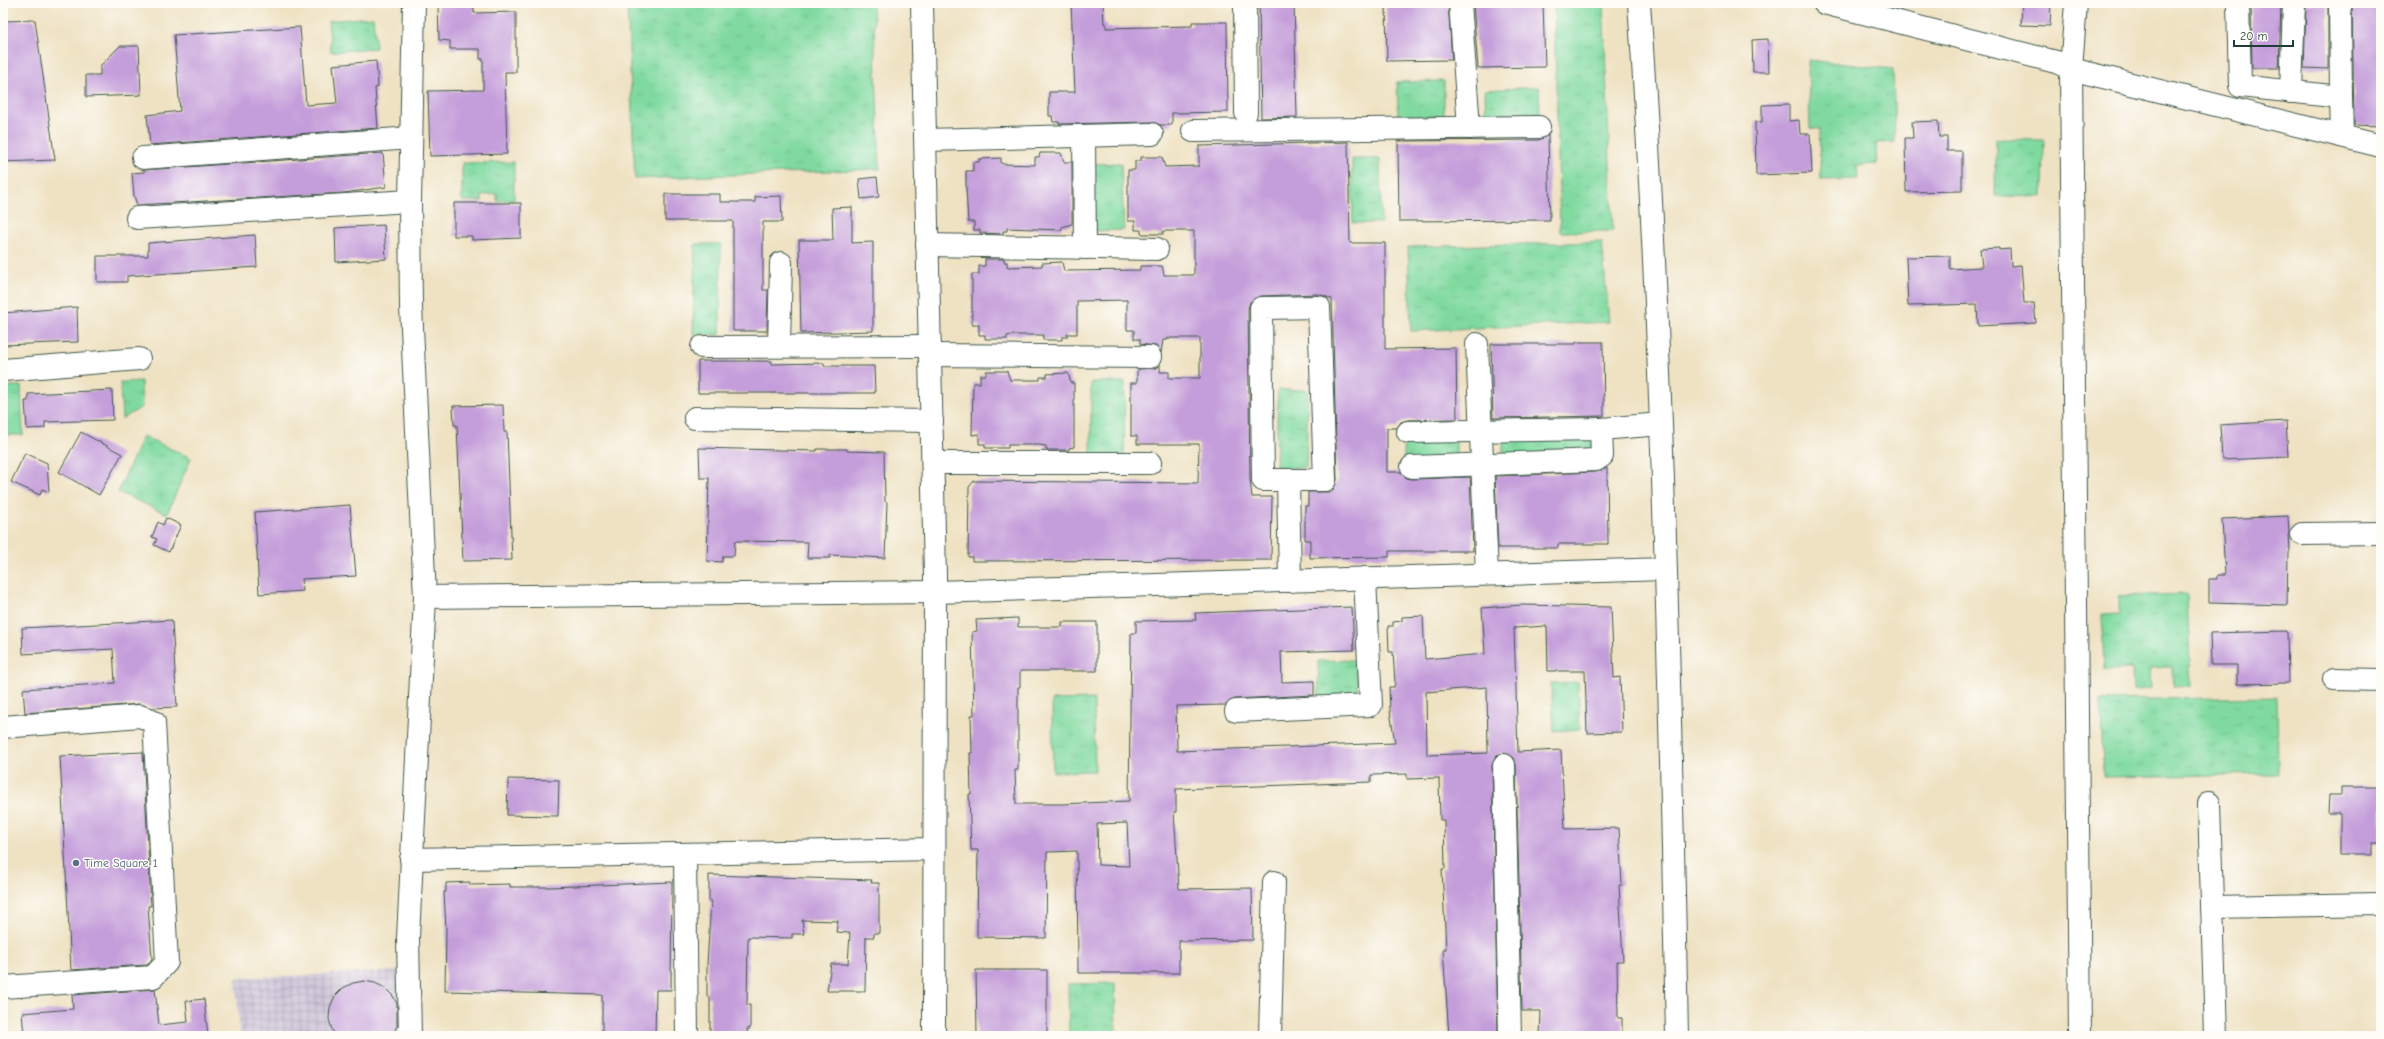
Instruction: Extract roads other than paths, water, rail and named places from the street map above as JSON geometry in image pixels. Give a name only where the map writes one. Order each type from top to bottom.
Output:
[{"type":"street","points":[[410,1036],[408,938],[425,597],[411,307],[410,201],[414,3]]},
{"type":"street","points":[[922,3],[926,140],[926,245],[932,420],[935,592],[934,1036]]},
{"type":"street","points":[[1245,3],[1246,113]]},
{"type":"street","points":[[1460,3],[1469,128]]},
{"type":"street","points":[[1639,3],[1656,308],[1665,568],[1677,1036]]},
{"type":"street","points":[[1824,3],[2060,63],[2070,69],[2381,146]]},
{"type":"street","points":[[2076,3],[2070,69],[2080,1036]]},
{"type":"street","points":[[2238,3],[2240,86],[2341,97]]},
{"type":"street","points":[[2291,92],[2294,3]]},
{"type":"street","points":[[2340,3],[2342,136]]},
{"type":"street","points":[[1193,131],[1539,127]]},
{"type":"street","points":[[926,140],[1152,134]]},
{"type":"street","points":[[1084,136],[1085,248]]},
{"type":"street","points":[[143,158],[411,138]]},
{"type":"street","points":[[137,218],[410,201]]},
{"type":"street","points":[[926,245],[1157,249]]},
{"type":"street","points":[[779,346],[781,263]]},
{"type":"street","points":[[1319,307],[1325,480],[1288,480],[1263,480],[1261,308],[1319,307]]},
{"type":"street","points":[[1477,344],[1487,574]]},
{"type":"street","points":[[702,347],[779,346],[1150,358]]},
{"type":"street","points":[[3,370],[139,359]]},
{"type":"street","points":[[695,418],[932,420]]},
{"type":"street","points":[[1408,432],[1601,429],[1660,424]]},
{"type":"street","points":[[1412,467],[1482,463],[1596,460],[1602,456],[1601,429]]},
{"type":"street","points":[[933,463],[1150,463]]},
{"type":"street","points":[[1288,480],[1290,581]]},
{"type":"street","points":[[2302,534],[2381,534]]},
{"type":"street","points":[[425,597],[935,592],[1665,568]]},
{"type":"street","points":[[1236,711],[1371,705],[1364,578]]},
{"type":"street","points":[[2334,679],[2381,680]]},
{"type":"street","points":[[3,727],[140,716],[154,722],[167,962],[153,977],[3,987]]},
{"type":"street","points":[[1504,765],[1510,1036]]},
{"type":"street","points":[[2209,803],[2216,1036]]},
{"type":"street","points":[[411,859],[934,849]]},
{"type":"street","points":[[685,854],[687,1036]]},
{"type":"street","points":[[1270,1036],[1274,882]]},
{"type":"street","points":[[2212,907],[2381,904]]},
{"type":"place","name":"Time Square 1","points":[[76,863]]}]
